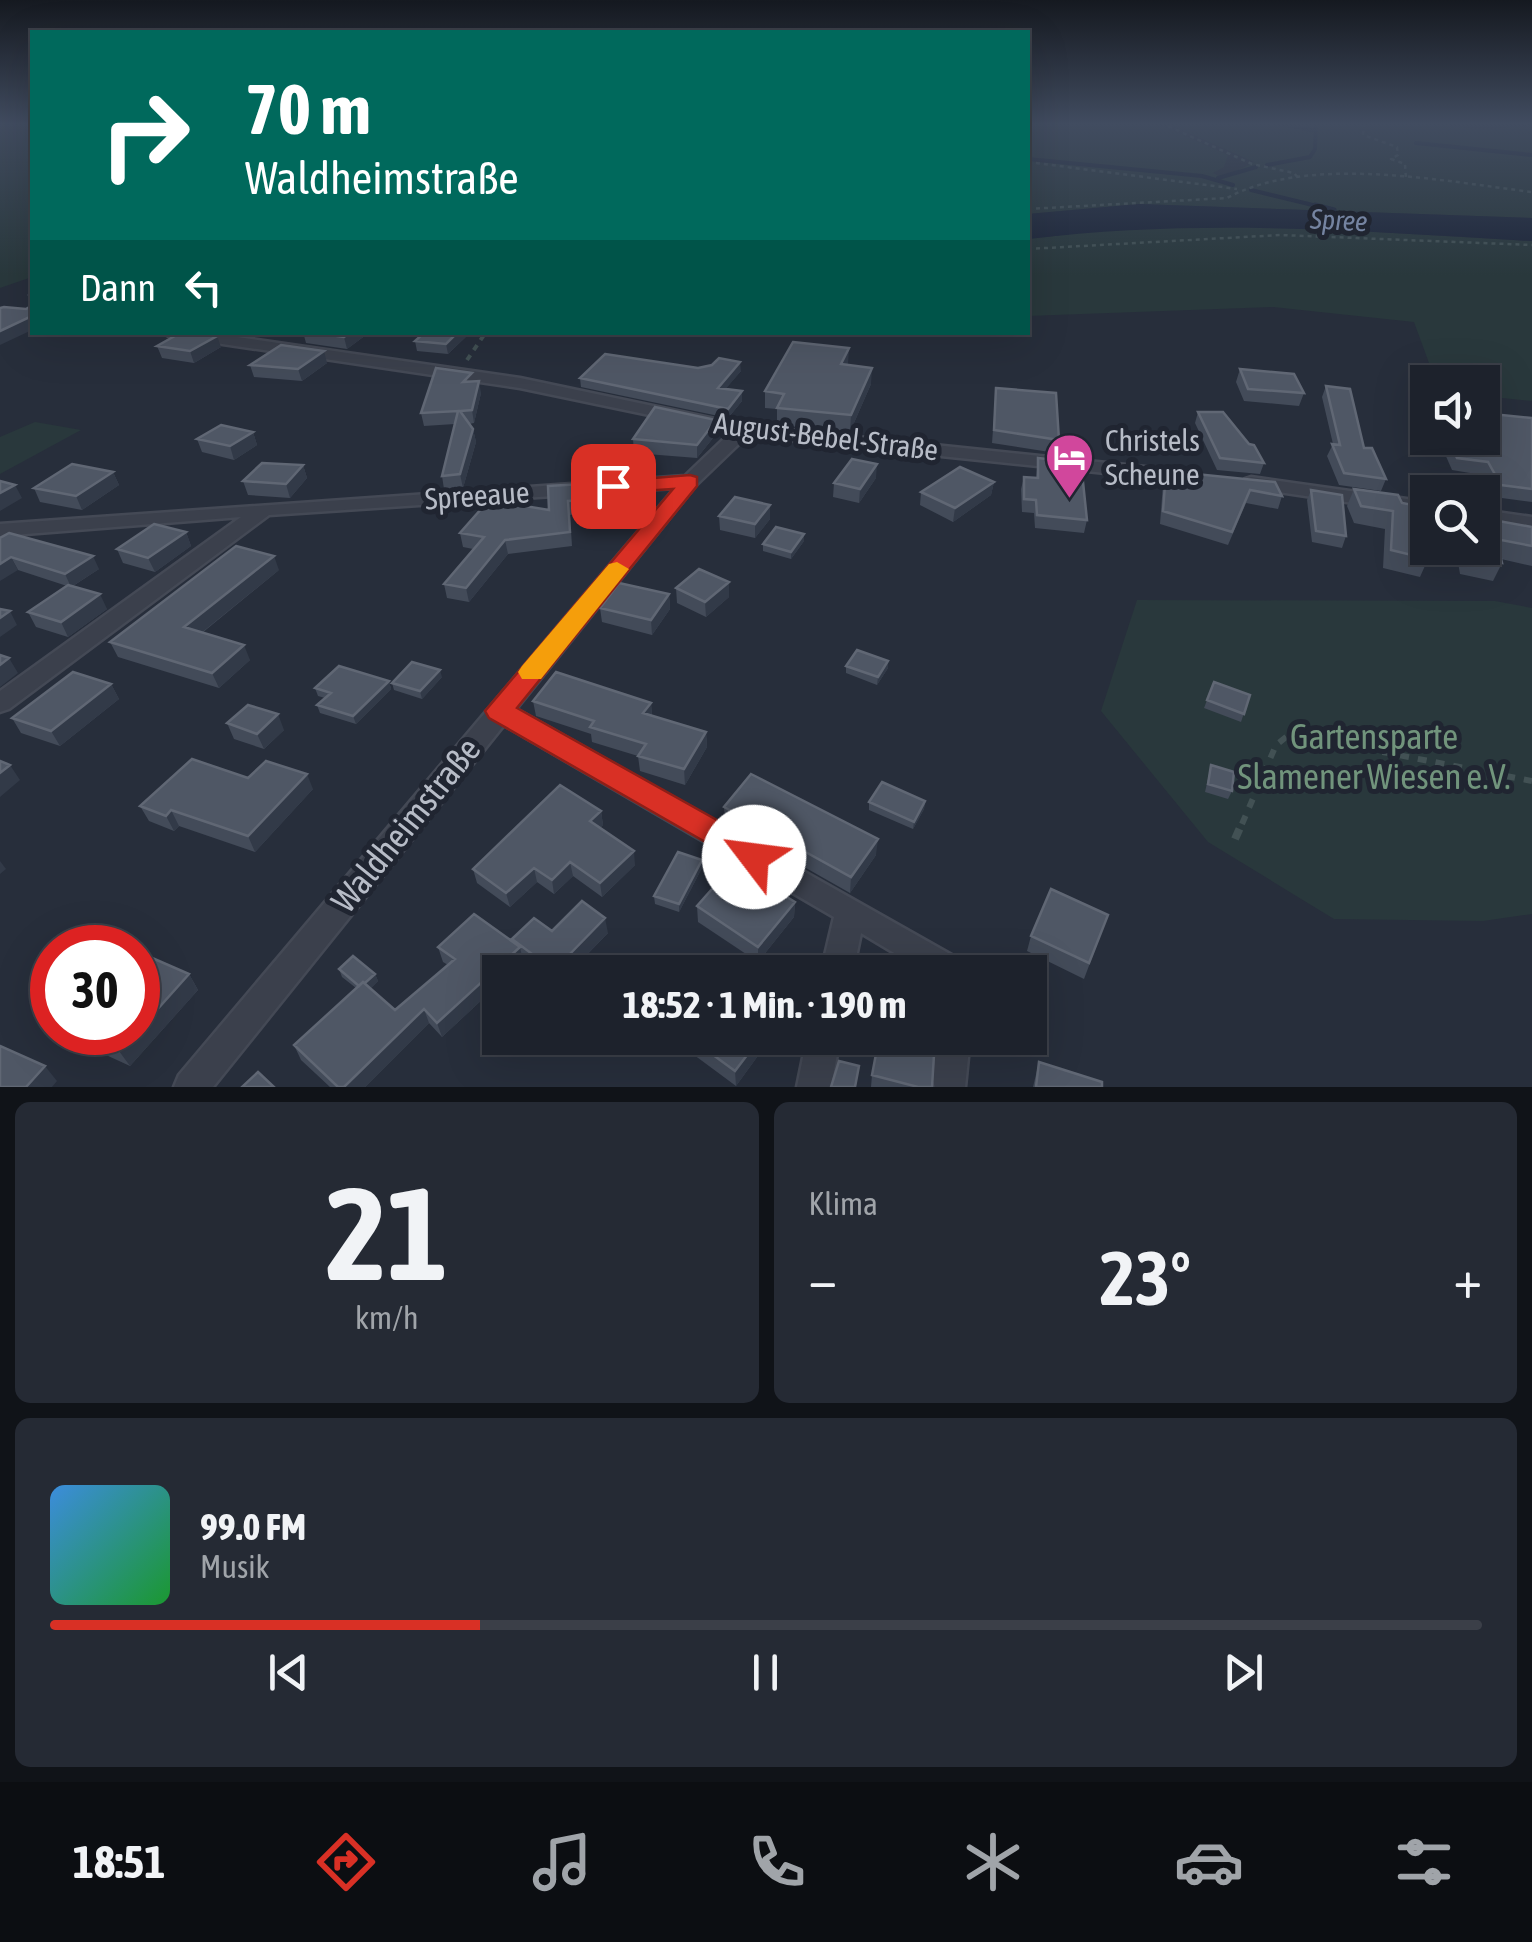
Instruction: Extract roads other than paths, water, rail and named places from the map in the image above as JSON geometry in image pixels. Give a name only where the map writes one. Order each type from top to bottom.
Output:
[{"type":"street","name":"August-Bebel-Straße","points":[[191,335],[454,372],[743,430],[1209,479]]},
{"type":"street","name":"Waldheimstraße","points":[[191,1087],[690,482],[743,430]]},
{"type":"street","name":"Spreeaue","points":[[0,530],[690,482]]},
{"type":"street","points":[[1239,482],[1410,506]]},
{"type":"street","points":[[0,703],[264,510]]},
{"type":"street","points":[[1500,519],[1532,523]]},
{"type":"street","points":[[499,711],[925,955]]},
{"type":"street","points":[[841,955],[850,911]]},
{"type":"street","points":[[814,1087],[821,1055]]},
{"type":"street","points":[[950,1081],[952,1055]]},
{"type":"water","name":"Spree","points":[[1139,204],[1532,218],[1532,241],[1342,230],[1218,228],[1030,239],[1030,214]]},
{"type":"waterway","points":[[1179,174],[1233,185]]},
{"type":"waterway","points":[[1218,178],[1233,174]]},
{"type":"waterway","name":"Spree","points":[[1251,190],[1325,208]]},
{"type":"waterway","name":"Spree","points":[[1315,205],[1334,210]]},
{"type":"place","name":"Christels Scheune","points":[[1070,500]]},
{"type":"park label","name":"Gartensparte Slamener Wiesen e.V.","points":[[1374,757]]}]
